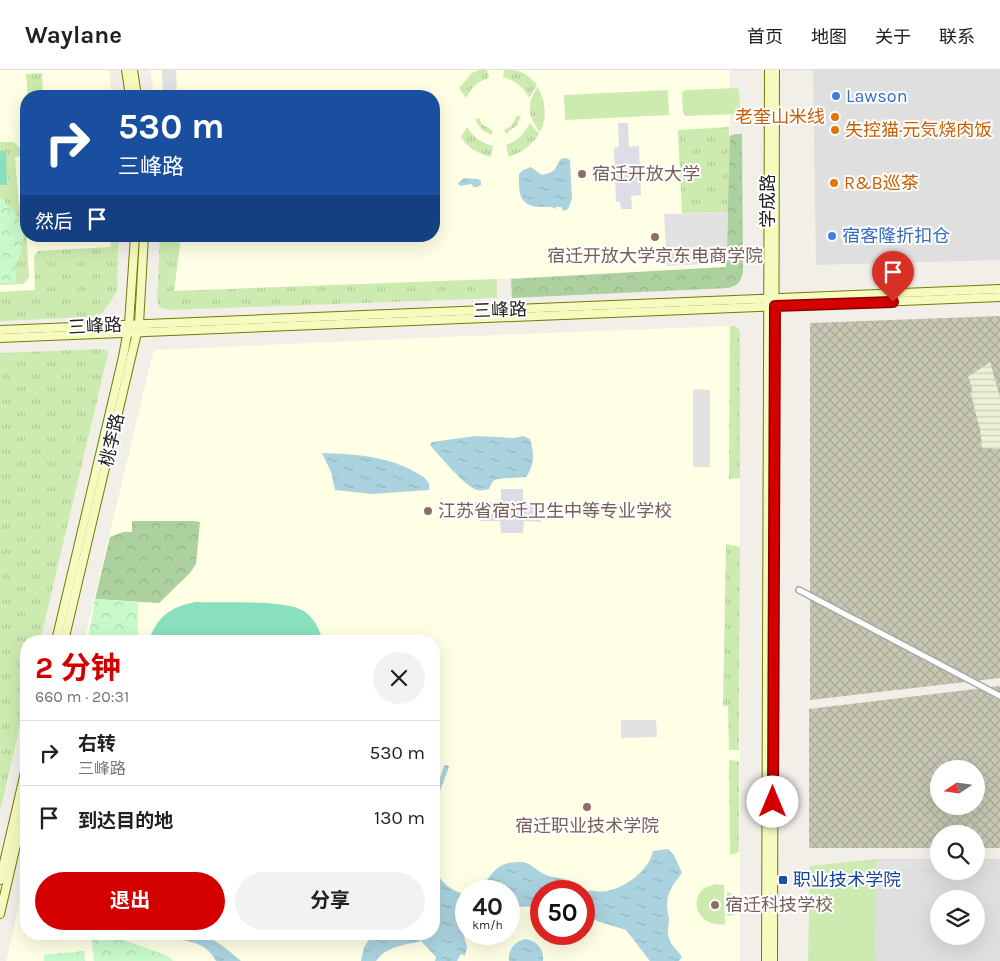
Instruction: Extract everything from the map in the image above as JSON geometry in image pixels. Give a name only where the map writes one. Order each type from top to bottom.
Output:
[{"type":"main road","points":[[126,70],[129,90]]},
{"type":"main road","points":[[133,70],[136,90]]},
{"type":"main road","name":"学成路","points":[[769,70],[773,961]]},
{"type":"main road","name":"学成路","points":[[766,961],[771,302],[775,70]]},
{"type":"main road","name":"桃李路","points":[[57,635],[129,324],[136,242]]},
{"type":"main road","name":"桃李路","points":[[65,635],[139,324],[144,242]]},
{"type":"main road","name":"三峰路","points":[[0,338],[771,302],[1000,289]]},
{"type":"main road","name":"三峰路","points":[[0,330],[771,302],[1000,297]]},
{"type":"main road","points":[[0,880],[20,794]]},
{"type":"main road","points":[[0,914],[20,828]]},
{"type":"street","points":[[799,590],[1000,696]]},
{"type":"shaded area","points":[[0,70],[109,70],[111,90],[20,90],[20,242],[119,242],[117,291],[0,300]]},
{"type":"shaded area","name":"宿迁开放大学","points":[[150,70],[730,70],[727,267],[497,279],[174,291],[180,242],[440,242],[440,90],[154,90]]},
{"type":"shaded area","points":[[162,70],[176,70],[177,90],[163,90]]},
{"type":"shaded area","points":[[813,70],[1000,70],[1000,260],[816,265]]},
{"type":"shaded area","points":[[618,123],[628,123],[629,147],[639,146],[641,195],[631,196],[632,209],[621,209],[620,202],[616,202],[614,148],[619,147]]},
{"type":"shaded area","points":[[728,212],[727,263],[667,266],[664,214]]},
{"type":"shaded area","points":[[1000,316],[1000,678],[810,700],[810,323]]},
{"type":"shaded area","name":"江苏省宿迁卫生中等专业学校","points":[[736,326],[740,331],[740,961],[6,961],[20,901],[20,940],[440,940],[440,635],[85,635],[153,353],[156,350]]},
{"type":"shaded area","points":[[990,362],[1000,397],[1000,449],[982,448],[980,429],[971,395],[972,387],[968,377]]},
{"type":"shaded area","points":[[693,389],[710,390],[710,467],[693,467]]},
{"type":"shaded area","points":[[501,489],[523,489],[523,502],[541,503],[541,522],[524,521],[523,533],[501,533],[500,521],[480,521],[468,502],[501,502]]},
{"type":"shaded area","points":[[1000,686],[1000,848],[985,848],[985,825],[930,825],[930,848],[809,848],[809,709]]},
{"type":"shaded area","points":[[621,720],[656,720],[657,737],[621,738]]},
{"type":"shaded area","points":[[877,859],[930,859],[930,880],[985,880],[985,859],[1000,859],[1000,961],[875,961]]},
{"type":"shaded area","points":[[878,861],[930,861],[930,869],[878,869]]},
{"type":"green space","points":[[479,70],[487,70],[489,78],[475,85],[466,98],[459,88],[472,73]]},
{"type":"green space","points":[[504,70],[522,73],[537,85],[529,98],[518,84],[503,77]]},
{"type":"green space","points":[[42,73],[43,90],[27,90],[26,74]]},
{"type":"green space","points":[[538,87],[545,110],[540,132],[533,121],[530,110],[530,104]]},
{"type":"green space","points":[[737,88],[739,91],[740,112],[736,114],[685,116],[683,112],[682,92],[686,90]]},
{"type":"green space","points":[[668,90],[669,115],[565,120],[564,95]]},
{"type":"green space","points":[[517,116],[521,116],[517,125],[506,134],[504,130],[511,126]]},
{"type":"green space","points":[[479,118],[482,124],[493,131],[492,135],[480,127],[475,119]]},
{"type":"green space","points":[[530,123],[539,134],[526,148],[509,157],[506,145],[520,137]]},
{"type":"green space","points":[[467,127],[478,139],[493,146],[491,157],[467,145],[461,137]]},
{"type":"green space","points":[[729,127],[728,212],[682,213],[678,130]]},
{"type":"green space","points":[[742,134],[743,272],[737,285],[728,288],[512,298],[511,279],[726,267],[730,136]]},
{"type":"green space","points":[[0,142],[14,142],[20,148],[20,156],[15,157],[20,205],[20,228],[4,201],[0,199],[0,185],[7,185],[5,151],[0,151]]},
{"type":"green space","points":[[0,151],[6,151],[7,185],[0,185]]},
{"type":"green space","points":[[0,199],[12,209],[20,223],[20,242],[23,242],[20,254],[10,271],[16,271],[16,282],[0,283]]},
{"type":"green space","points":[[22,242],[27,242],[29,278],[23,284],[0,285],[0,283],[16,282],[10,271]]},
{"type":"green space","points":[[111,242],[119,242],[117,291],[103,313],[92,317],[0,321],[0,292],[35,290],[34,256],[38,251],[111,247]]},
{"type":"green space","points":[[160,242],[180,242],[174,291],[497,279],[497,298],[169,310],[160,308],[157,301]]},
{"type":"green space","points":[[730,326],[736,326],[740,331],[740,478],[729,479]]},
{"type":"green space","points":[[101,349],[108,352],[41,635],[20,635],[20,726],[0,811],[0,353]]},
{"type":"green space","points":[[132,521],[200,522],[196,564],[190,573],[159,603],[95,599],[110,537],[123,532],[132,532]]},
{"type":"green space","points":[[726,544],[740,547],[739,750],[729,750],[728,706],[723,706]]},
{"type":"green space","points":[[95,599],[138,602],[138,635],[89,635]]},
{"type":"green space","points":[[195,602],[236,602],[284,605],[305,612],[312,618],[321,635],[151,635],[156,625],[166,614],[186,604]]},
{"type":"green space","points":[[729,760],[739,761],[739,852],[730,855]]},
{"type":"green space","points":[[877,859],[875,961],[808,961],[810,866]]},
{"type":"green space","points":[[715,884],[724,885],[725,924],[711,923],[701,916],[698,910],[697,904],[701,891]]},
{"type":"green space","points":[[727,892],[734,895],[738,901],[738,908],[734,915],[727,916]]},
{"type":"green space","points":[[92,940],[125,940],[170,957],[173,961],[94,961]]},
{"type":"green space","points":[[84,951],[85,961],[44,961],[44,955]]},
{"type":"water","points":[[566,158],[570,160],[572,199],[568,209],[563,211],[561,207],[556,207],[556,209],[527,204],[521,197],[519,174],[531,167],[542,175],[547,174],[555,169],[561,159]]},
{"type":"water","points":[[464,178],[478,179],[481,181],[481,185],[477,187],[473,187],[472,184],[460,186],[458,183]]},
{"type":"water","points":[[476,436],[513,438],[523,436],[530,439],[533,458],[531,468],[526,477],[497,479],[493,481],[489,489],[477,490],[459,477],[430,445],[432,442]]},
{"type":"water","points":[[322,453],[359,455],[395,463],[406,467],[424,478],[429,484],[429,490],[372,494],[335,490],[331,472]]},
{"type":"water","points":[[447,765],[449,767],[440,791],[440,778],[444,766]]},
{"type":"water","points":[[668,849],[674,855],[682,873],[674,884],[667,900],[669,938],[682,957],[679,961],[650,961],[626,930],[595,920],[595,891],[615,889],[629,882],[647,865],[653,851]]},
{"type":"water","points":[[522,862],[529,864],[548,876],[566,880],[530,880],[530,907],[520,907],[520,880],[486,880],[500,866]]},
{"type":"water","points":[[440,878],[447,886],[455,890],[455,945],[466,945],[465,956],[461,954],[457,961],[435,961],[436,957],[421,941],[390,950],[376,961],[361,961],[364,947],[369,940],[440,940]]},
{"type":"water","points":[[526,939],[530,940],[530,945],[537,945],[542,953],[543,961],[509,961],[513,946],[520,945],[520,942]]},
{"type":"water","points":[[185,940],[214,940],[241,961],[216,961],[200,945]]},
{"type":"place","name":"Lawson","points":[[836,96]]},
{"type":"place","name":"老奎山米线","points":[[835,117]]},
{"type":"place","name":"失控猫·元気烧肉饭","points":[[835,130]]},
{"type":"place","name":"宿迁开放大学","points":[[582,174]]},
{"type":"place","name":"R&B巡茶","points":[[834,183]]},
{"type":"place","name":"宿客隆折扣仓","points":[[832,236]]},
{"type":"place","name":"宿迁开放大学京东电商学院","points":[[655,237]]},
{"type":"place","name":"江苏省宿迁卫生中等专业学校","points":[[428,511]]},
{"type":"place","name":"宿迁职业技术学院","points":[[587,807]]},
{"type":"place","name":"职业技术学院","points":[[783,880]]},
{"type":"place","name":"宿迁科技学校","points":[[715,905]]},
{"type":"route","points":[[773,802],[775,306],[893,302]]}]
